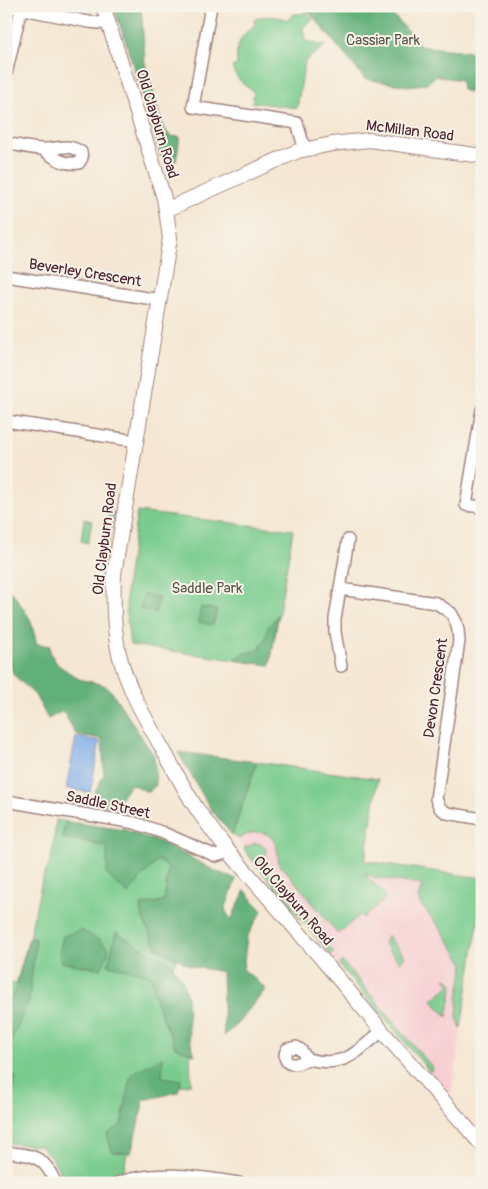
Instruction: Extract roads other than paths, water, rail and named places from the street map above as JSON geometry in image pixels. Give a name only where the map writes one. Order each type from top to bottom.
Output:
[{"type":"main road","name":"Old Clayburn Road","points":[[103,6],[166,210],[170,238],[114,574],[113,616],[118,650],[128,683],[160,745],[196,808],[229,852],[482,1145]]},
{"type":"main road","name":"McMillan Road","points":[[166,210],[298,151],[332,144],[369,140],[482,156]]},
{"type":"street","points":[[7,6],[108,24]]},
{"type":"street","points":[[211,6],[194,107],[297,123],[305,150]]},
{"type":"street","points":[[6,74],[21,9]]},
{"type":"street","points":[[6,142],[42,149]]},
{"type":"street","name":"Beverley Crescent","points":[[6,276],[160,300]]},
{"type":"street","points":[[482,410],[466,505],[482,507]]},
{"type":"street","points":[[6,421],[136,440]]},
{"type":"street","points":[[341,666],[335,632],[335,619],[348,540]]},
{"type":"street","name":"Devon Crescent","points":[[340,589],[436,603],[451,613],[456,622],[459,640],[436,799],[440,808],[448,813],[482,819]]},
{"type":"street","name":"Saddle Street","points":[[6,801],[135,823],[216,856],[229,852]]},
{"type":"street","points":[[307,1059],[337,1062],[348,1058],[382,1031]]},
{"type":"street","points":[[6,1152],[30,1155],[40,1160],[56,1183]]},
{"type":"street","points":[[122,1181],[158,1175],[177,1175],[239,1183]]},
{"type":"water","points":[[76,737],[100,741],[90,793],[66,788]]},
{"type":"park label","name":"Cassiar Park","points":[[383,40]]},
{"type":"park label","name":"Saddle Park","points":[[207,588]]}]
